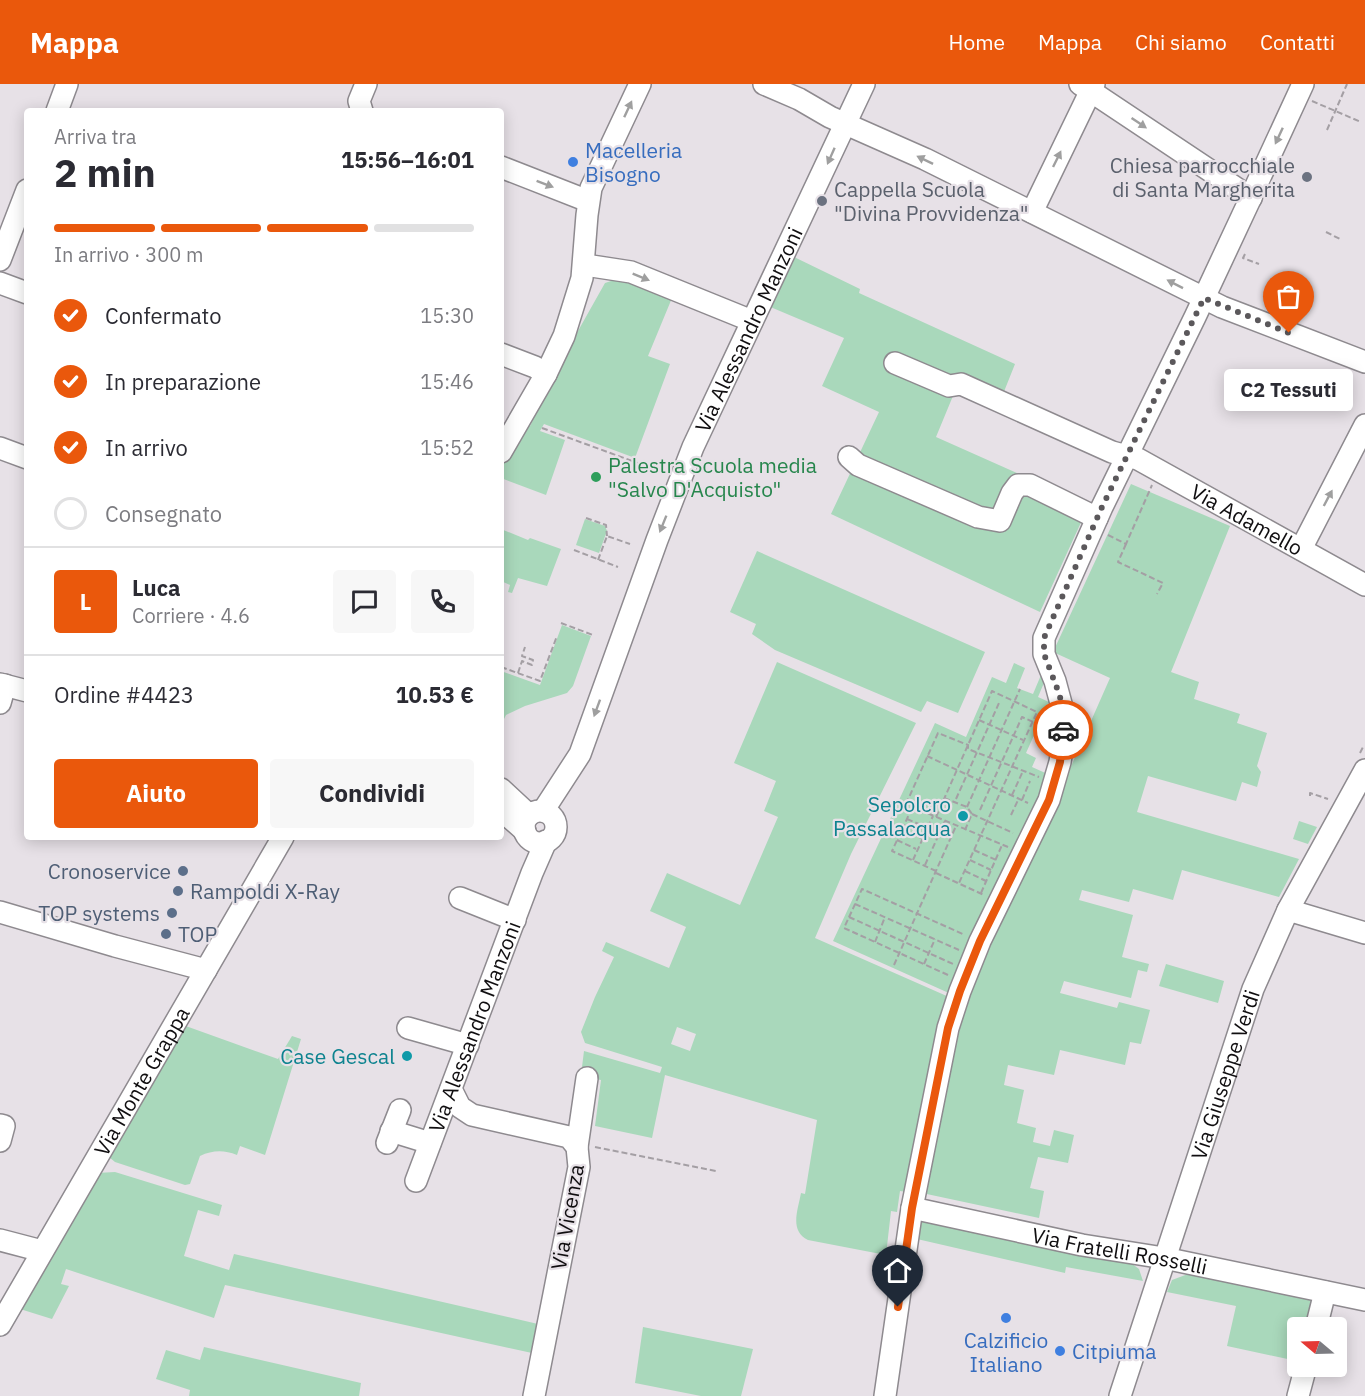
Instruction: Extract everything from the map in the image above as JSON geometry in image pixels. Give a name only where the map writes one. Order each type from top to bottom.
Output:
[{"type":"street","points":[[58,108],[68,84]]},
{"type":"street","points":[[361,108],[359,101],[366,84]]},
{"type":"street","points":[[504,447],[546,374],[564,336],[583,307],[591,266],[593,230],[587,208],[591,188],[640,84]]},
{"type":"street","points":[[764,84],[1032,212],[1204,298],[1249,325],[1365,362]]},
{"type":"street","name":"Via Alessandro Manzoni","points":[[416,1181],[532,873],[535,828],[580,754],[693,447],[864,84]]},
{"type":"street","points":[[1032,212],[1088,86],[1253,193]]},
{"type":"street","points":[[885,1396],[912,1208],[948,1028],[980,941],[1049,800],[1060,762],[1064,738],[1063,711],[1055,681],[1044,654],[1044,638],[1101,526],[1128,457],[1253,193],[1305,91]]},
{"type":"street","points":[[504,169],[587,208]]},
{"type":"street","points":[[0,260],[24,197]]},
{"type":"street","points":[[591,266],[631,272],[752,321]]},
{"type":"street","points":[[0,283],[24,292]]},
{"type":"street","points":[[504,355],[535,367],[546,374]]},
{"type":"street","name":"Via Adamello","points":[[895,363],[949,386],[961,384],[1112,452],[1138,459],[1365,585]]},
{"type":"street","points":[[1300,549],[1365,425]]},
{"type":"street","points":[[0,448],[24,457]]},
{"type":"street","points":[[849,457],[858,465],[978,517],[1000,521],[1018,485],[1030,485],[1101,526]]},
{"type":"street","points":[[2,691],[24,691]]},
{"type":"street","name":"Via Giuseppe Verdi","points":[[1120,1396],[1253,988],[1288,910],[1365,770]]},
{"type":"street","points":[[504,792],[535,828]]},
{"type":"street","points":[[504,812],[535,828]]},
{"type":"street","name":"Via Monte Grappa","points":[[0,1325],[281,840]]},
{"type":"street","points":[[460,898],[515,920]]},
{"type":"street","points":[[1288,910],[1365,933]]},
{"type":"street","points":[[0,912],[206,970]]},
{"type":"street","points":[[408,1028],[468,1045]]},
{"type":"street","points":[[578,1145],[586,1078]]},
{"type":"street","name":"Via Vicenza","points":[[451,1089],[460,1107],[472,1115],[569,1137],[578,1145],[579,1167],[534,1396]]},
{"type":"street","points":[[400,1110],[389,1137],[430,1143]]},
{"type":"street","name":"Via Fratelli Rosselli","points":[[912,1208],[1082,1245],[1164,1258],[1365,1300]]},
{"type":"street","points":[[0,1240],[42,1251]]},
{"type":"street","points":[[1319,1317],[1326,1292]]},
{"type":"street","points":[[1298,1396],[1303,1377]]},
{"type":"path","points":[[1327,130],[1347,84]]},
{"type":"path","points":[[1305,91],[1336,111],[1361,122]]},
{"type":"path","points":[[1326,232],[1342,240]]},
{"type":"path","points":[[1247,248],[1243,258],[1259,264]]},
{"type":"path","points":[[542,428],[643,465]]},
{"type":"path","points":[[1153,482],[1118,562],[1163,583],[1157,594]]},
{"type":"path","points":[[586,518],[606,525],[607,536],[598,560]]},
{"type":"path","points":[[1101,526],[1126,544]]},
{"type":"path","points":[[607,536],[630,544]]},
{"type":"path","points":[[573,550],[618,567]]},
{"type":"path","points":[[561,623],[593,635]]},
{"type":"path","points":[[504,668],[540,681],[557,636]]},
{"type":"path","points":[[518,673],[522,661],[531,664],[533,660],[522,656],[525,647]]},
{"type":"path","points":[[967,807],[1020,689]]},
{"type":"path","points":[[912,860],[944,798],[992,691],[1037,712],[959,884]]},
{"type":"path","points":[[956,799],[999,703]]},
{"type":"path","points":[[980,810],[1022,717],[1033,722]]},
{"type":"path","points":[[980,720],[1024,741]]},
{"type":"path","points":[[981,893],[1001,845],[904,803],[938,733],[968,745],[968,749],[1041,778]]},
{"type":"path","points":[[927,756],[1030,804]]},
{"type":"path","points":[[1012,795],[1023,771]]},
{"type":"path","points":[[1011,815],[1030,781]]},
{"type":"path","points":[[1310,796],[1310,793],[1330,799]]},
{"type":"path","points":[[944,798],[967,807],[972,814],[1018,835]]},
{"type":"path","points":[[912,807],[892,851],[988,897]]},
{"type":"path","points":[[965,830],[972,814]]},
{"type":"path","points":[[907,819],[927,828]]},
{"type":"path","points":[[924,866],[945,821]]},
{"type":"path","points":[[894,965],[957,826]]},
{"type":"path","points":[[902,829],[922,838]]},
{"type":"path","points":[[897,840],[917,850]]},
{"type":"path","points":[[974,850],[996,860]]},
{"type":"path","points":[[970,860],[991,870]]},
{"type":"path","points":[[965,872],[986,881]]},
{"type":"path","points":[[952,977],[844,928],[862,889],[970,937]]},
{"type":"path","points":[[855,904],[963,952]]},
{"type":"path","points":[[849,917],[957,966]]},
{"type":"path","points":[[874,942],[885,917]]},
{"type":"path","points":[[924,964],[935,939]]},
{"type":"path","points":[[578,1145],[716,1171]]},
{"type":"green space","points":[[792,256],[860,289],[859,293],[1015,364],[1001,399],[955,391],[936,437],[1089,505],[1040,612],[831,514],[879,412],[822,386],[844,338],[768,306]]},
{"type":"green space","points":[[623,277],[672,298],[648,356],[670,364],[635,458],[544,424],[540,431],[565,440],[546,495],[504,479],[504,463],[526,423],[530,426],[533,420],[529,418],[605,283]]},
{"type":"green space","points":[[1131,484],[1230,526],[1171,672],[1199,682],[1194,699],[1240,714],[1237,723],[1267,733],[1257,766],[1261,772],[1257,787],[1242,782],[1236,801],[1148,776],[1137,812],[1299,859],[1279,897],[1182,870],[1173,900],[1133,889],[1129,902],[1082,890],[1079,900],[1133,915],[1122,957],[1149,964],[1147,972],[1138,970],[1131,998],[1064,981],[1060,993],[1117,1008],[1119,1002],[1150,1010],[1141,1044],[1130,1042],[1125,1065],[1060,1050],[1054,1075],[1008,1065],[1004,1085],[1024,1090],[1017,1123],[1036,1128],[1033,1142],[1050,1146],[1054,1130],[1074,1135],[1068,1163],[1038,1157],[1030,1188],[1044,1191],[1039,1218],[922,1193],[967,992],[1042,832],[1110,678],[1053,652]]},
{"type":"green space","points":[[585,519],[605,526],[607,531],[599,553],[576,545]]},
{"type":"green space","points":[[504,530],[561,549],[547,586],[518,578],[512,593],[508,592],[510,585],[504,582]]},
{"type":"green space","points":[[757,551],[985,652],[958,713],[927,701],[921,712],[775,650],[752,634],[756,624],[730,612]]},
{"type":"green space","points":[[562,625],[591,636],[573,686],[567,693],[525,706],[506,715],[504,719],[504,672],[540,685]]},
{"type":"green space","points":[[777,662],[916,723],[851,854],[815,938],[949,997],[924,1094],[907,1192],[900,1191],[897,1212],[891,1211],[886,1255],[808,1240],[798,1231],[797,1213],[801,1193],[805,1194],[817,1120],[665,1075],[652,1138],[595,1126],[601,1080],[590,1078],[591,1068],[582,1067],[584,1051],[660,1073],[662,1067],[585,1043],[581,1032],[614,957],[602,951],[606,942],[669,968],[686,927],[650,911],[667,873],[740,905],[778,817],[764,811],[776,781],[734,763]],"holes":[[[677,1027],[696,1034],[690,1051],[671,1044]]]},
{"type":"green space","points":[[1014,663],[1025,668],[1017,688],[1033,694],[1041,675],[1046,678],[1038,697],[1049,702],[1026,753],[1036,758],[1032,767],[1052,776],[982,929],[972,932],[968,942],[970,950],[951,994],[833,941],[935,723],[966,737],[992,677],[1006,683]]},
{"type":"green space","points":[[1299,821],[1317,827],[1308,844],[1293,839]]},
{"type":"green space","points":[[1166,964],[1224,981],[1218,1003],[1159,986]]},
{"type":"green space","points":[[183,1025],[278,1059],[292,1036],[301,1039],[265,1155],[240,1146],[237,1155],[218,1151],[205,1154],[200,1156],[190,1184],[185,1185],[115,1162],[109,1157]]},
{"type":"green space","points":[[115,1172],[222,1205],[219,1216],[198,1210],[184,1256],[229,1270],[234,1254],[538,1324],[532,1353],[225,1285],[214,1318],[66,1269],[61,1284],[69,1286],[52,1319],[20,1309],[97,1173]]},
{"type":"green space","points":[[921,1218],[1127,1260],[1139,1269],[1143,1281],[1066,1267],[1065,1273],[917,1239]]},
{"type":"green space","points":[[1188,1274],[1196,1274],[1314,1299],[1311,1317],[1287,1317],[1287,1359],[1227,1346],[1236,1306],[1167,1292],[1172,1280]]},
{"type":"green space","points":[[643,1327],[753,1349],[741,1396],[701,1396],[635,1383]]},
{"type":"green space","points":[[204,1347],[361,1383],[359,1396],[189,1396],[190,1390],[156,1379],[166,1350],[200,1360]]},
{"type":"way so far","points":[[1063,730],[1060,696],[1044,654],[1044,638],[1102,507],[1204,298],[1289,333]]},
{"type":"place","name":"Macelleria Bisogno","points":[[573,162]]},
{"type":"place","name":"Chiesa parrocchiale di Santa Margherita","points":[[1307,177]]},
{"type":"place","name":"Cappella Scuola \"Divina Provvidenza\"","points":[[822,201]]},
{"type":"place","name":"C2 Tessuti","points":[[1289,333]]},
{"type":"place","name":"Palestra Scuola media \"Salvo D'Acquisto\"","points":[[596,477]]},
{"type":"place","name":"Sepolcro Passalacqua","points":[[963,816]]},
{"type":"place","name":"Cronoservice","points":[[183,871]]},
{"type":"place","name":"Rampoldi X-Ray","points":[[178,891]]},
{"type":"place","name":"TOP systems","points":[[172,913]]},
{"type":"place","name":"TOP","points":[[166,934]]},
{"type":"place","name":"Case Gescal","points":[[407,1056]]},
{"type":"place","name":"Calzificio Italiano","points":[[1006,1318]]},
{"type":"place","name":"Citpiuma","points":[[1060,1351]]},
{"type":"route","points":[[898,1307],[912,1208],[948,1028],[980,941],[1049,800],[1060,762],[1063,730]]}]
